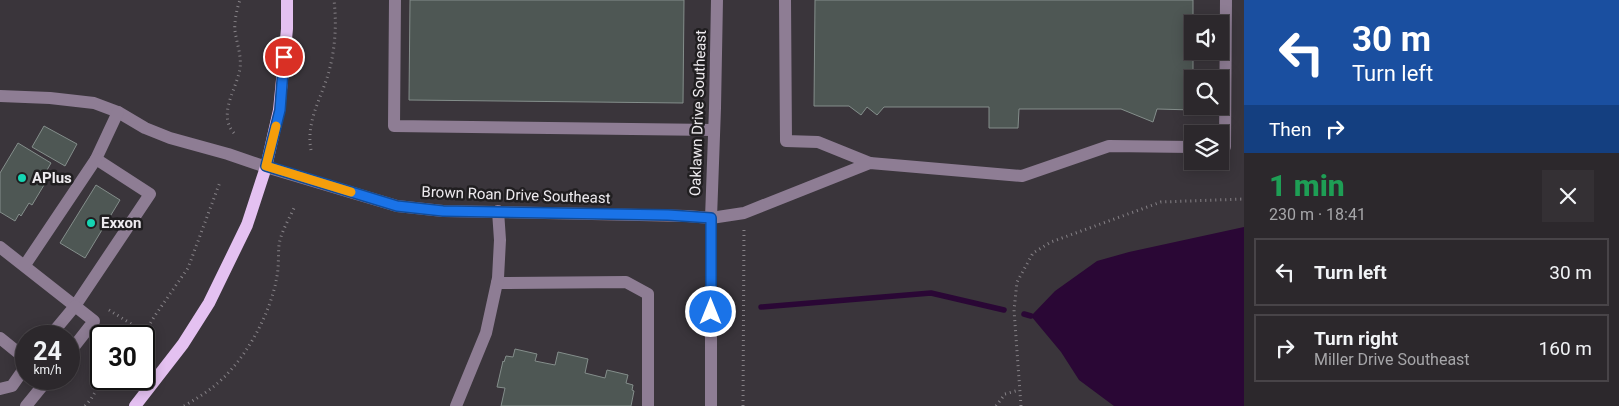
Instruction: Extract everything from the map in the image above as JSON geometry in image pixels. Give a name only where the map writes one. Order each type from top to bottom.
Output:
[{"type":"main road","points":[[135,406],[183,344],[209,303],[247,225],[266,166],[280,110],[287,29],[287,0]]},
{"type":"street","points":[[395,0],[394,126],[714,130]]},
{"type":"street","name":"Oaklawn Drive Southeast","points":[[711,406],[711,218],[717,0]]},
{"type":"street","points":[[785,0],[786,141],[818,142],[870,163],[1022,176],[1109,146],[1184,147]]},
{"type":"street","points":[[1225,125],[1226,0]]},
{"type":"street","name":"Brown Roan Drive Southeast","points":[[0,96],[50,98],[94,103],[118,112],[145,128],[170,138],[397,206],[443,211],[711,218],[744,213],[870,163]]},
{"type":"street","points":[[25,265],[96,159],[118,112]]},
{"type":"street","points":[[59,325],[75,306],[150,194],[96,159]]},
{"type":"street","points":[[456,406],[486,333],[497,283],[500,240],[498,212]]},
{"type":"street","points":[[0,247],[25,265],[94,322],[80,339]]},
{"type":"street","points":[[497,283],[626,282],[648,294],[648,406]]},
{"type":"street","points":[[0,338],[15,350]]},
{"type":"street","points":[[0,389],[12,386],[15,382]]},
{"type":"street","points":[[26,406],[39,390]]},
{"type":"path","points":[[234,132],[230,129],[228,117],[230,95],[240,73],[240,59],[235,28],[240,0]]},
{"type":"path","points":[[311,150],[310,124],[327,78],[334,48],[336,15],[334,0]]},
{"type":"path","points":[[150,325],[188,268],[220,182]]},
{"type":"path","points":[[1021,406],[1014,310],[1017,282],[1033,253],[1051,242],[1160,202],[1244,199]]},
{"type":"path","points":[[184,406],[214,386],[235,364],[254,337],[269,306],[277,276],[279,244],[284,228],[295,206]]},
{"type":"path","points":[[743,406],[744,213]]},
{"type":"path","points":[[109,310],[133,325]]},
{"type":"path","points":[[85,406],[96,390]]},
{"type":"path","points":[[996,406],[1005,394],[1019,390]]},
{"type":"shaded area","points":[[1244,227],[1244,406],[1114,406],[1079,380],[1061,352],[1031,316],[1055,291],[1097,261],[1129,252]]},
{"type":"building","points":[[410,0],[684,0],[683,103],[409,100]]},
{"type":"building","points":[[815,0],[1193,0],[1193,15],[1184,15],[1184,60],[1193,60],[1193,70],[1184,70],[1184,110],[1157,109],[1153,122],[1121,109],[1019,109],[1018,128],[989,128],[989,107],[884,107],[877,115],[867,107],[861,115],[849,106],[814,106]]},
{"type":"building","points":[[44,126],[77,144],[65,166],[32,147]]},
{"type":"building","name":"APlus","points":[[18,143],[51,163],[42,183],[44,185],[32,205],[29,203],[21,216],[19,214],[15,221],[0,212],[0,173]]},
{"type":"building","points":[[96,185],[120,200],[85,258],[60,243]]},
{"type":"building","points":[[515,349],[537,354],[535,361],[555,365],[558,352],[588,359],[585,373],[605,378],[607,370],[628,375],[626,383],[633,385],[632,390],[634,391],[631,406],[501,406],[505,388],[497,387],[503,361],[506,356],[513,357]]},
{"type":"waterway","points":[[761,307],[931,293],[1004,310]]},
{"type":"waterway","points":[[1024,314],[1031,316]]},
{"type":"slow traffic","points":[[276,126],[266,166],[351,192]]},
{"type":"place","name":"APlus","points":[[22,178]]},
{"type":"place","name":"Exxon","points":[[91,223]]},
{"type":"route","points":[[284,57],[280,110],[266,166],[397,206],[443,211],[668,215],[711,218],[711,312]]}]
